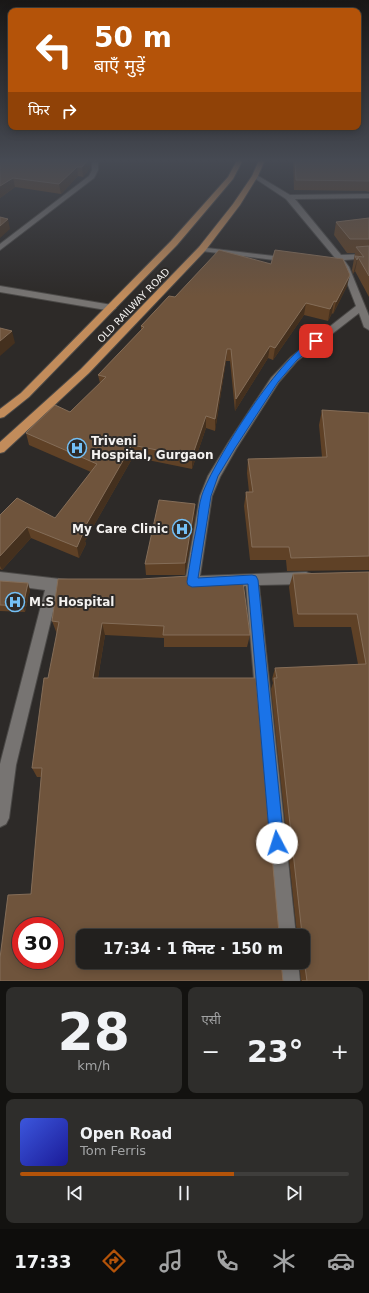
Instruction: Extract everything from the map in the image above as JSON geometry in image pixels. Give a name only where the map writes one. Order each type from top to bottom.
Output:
[{"type":"main road","name":"OLD RAILWAY ROAD","points":[[0,414],[25,395],[112,308],[174,243],[207,206]]},
{"type":"main road","name":"OLD RAILWAY ROAD","points":[[0,449],[85,371],[202,249],[235,206]]},
{"type":"street","points":[[0,248],[55,206]]},
{"type":"street","points":[[296,206],[340,264],[369,327]]},
{"type":"street","points":[[202,249],[299,261]]},
{"type":"street","points":[[340,264],[369,256]]},
{"type":"street","points":[[0,289],[112,308]]},
{"type":"street","points":[[192,582],[206,496],[214,476],[232,446],[275,380],[294,359],[361,307]]},
{"type":"street","points":[[0,578],[53,585],[84,584]]},
{"type":"street","points":[[176,583],[322,578]]},
{"type":"street","points":[[252,580],[285,929]]},
{"type":"street","points":[[0,818],[4,766],[53,585]]},
{"type":"street","points":[[289,969],[290,981]]},
{"type":"building","points":[[0,217],[8,219],[0,226]]},
{"type":"building","points":[[369,218],[369,239],[350,239],[336,222]]},
{"type":"building","points":[[369,246],[369,276],[358,257],[357,260],[355,256],[364,257],[356,247]]},
{"type":"building","points":[[219,250],[271,264],[275,250],[343,259],[350,275],[336,302],[334,301],[330,309],[306,303],[275,348],[270,346],[236,399],[231,349],[227,349],[215,419],[206,416],[192,457],[132,445],[82,532],[83,533],[77,547],[27,527],[0,556],[0,515],[17,498],[55,518],[97,464],[26,433],[55,405],[70,412],[106,377],[98,375],[144,327],[141,326],[169,296],[175,297]]},
{"type":"building","points":[[0,328],[12,331],[0,341]]},
{"type":"building","points":[[322,410],[369,413],[369,556],[291,558],[289,547],[252,547],[246,492],[253,492],[248,459],[327,457]]},
{"type":"building","points":[[159,500],[195,504],[185,563],[145,564]]},
{"type":"building","points":[[369,572],[369,981],[307,981],[305,969],[310,969],[310,929],[301,929],[274,678],[277,678],[275,668],[366,664],[357,614],[298,614],[293,574]]},
{"type":"building","points":[[189,576],[188,581],[243,582],[250,635],[163,635],[164,626],[102,623],[93,678],[256,678],[279,929],[76,929],[76,969],[282,969],[283,981],[0,981],[0,958],[8,895],[31,894],[42,768],[32,768],[44,678],[48,678],[59,622],[52,621],[58,579],[141,579]]},
{"type":"building","points":[[0,581],[28,583],[23,606],[0,605]]},
{"type":"place","name":"Triveni Hospital, Gurgaon","points":[[77,448]]},
{"type":"place","name":"My Care Clinic","points":[[182,529]]},
{"type":"place","name":"M.S Hospital","points":[[15,602]]},
{"type":"route","points":[[277,843],[252,580],[192,582],[206,496],[214,476],[275,380],[294,359],[316,341]]}]
